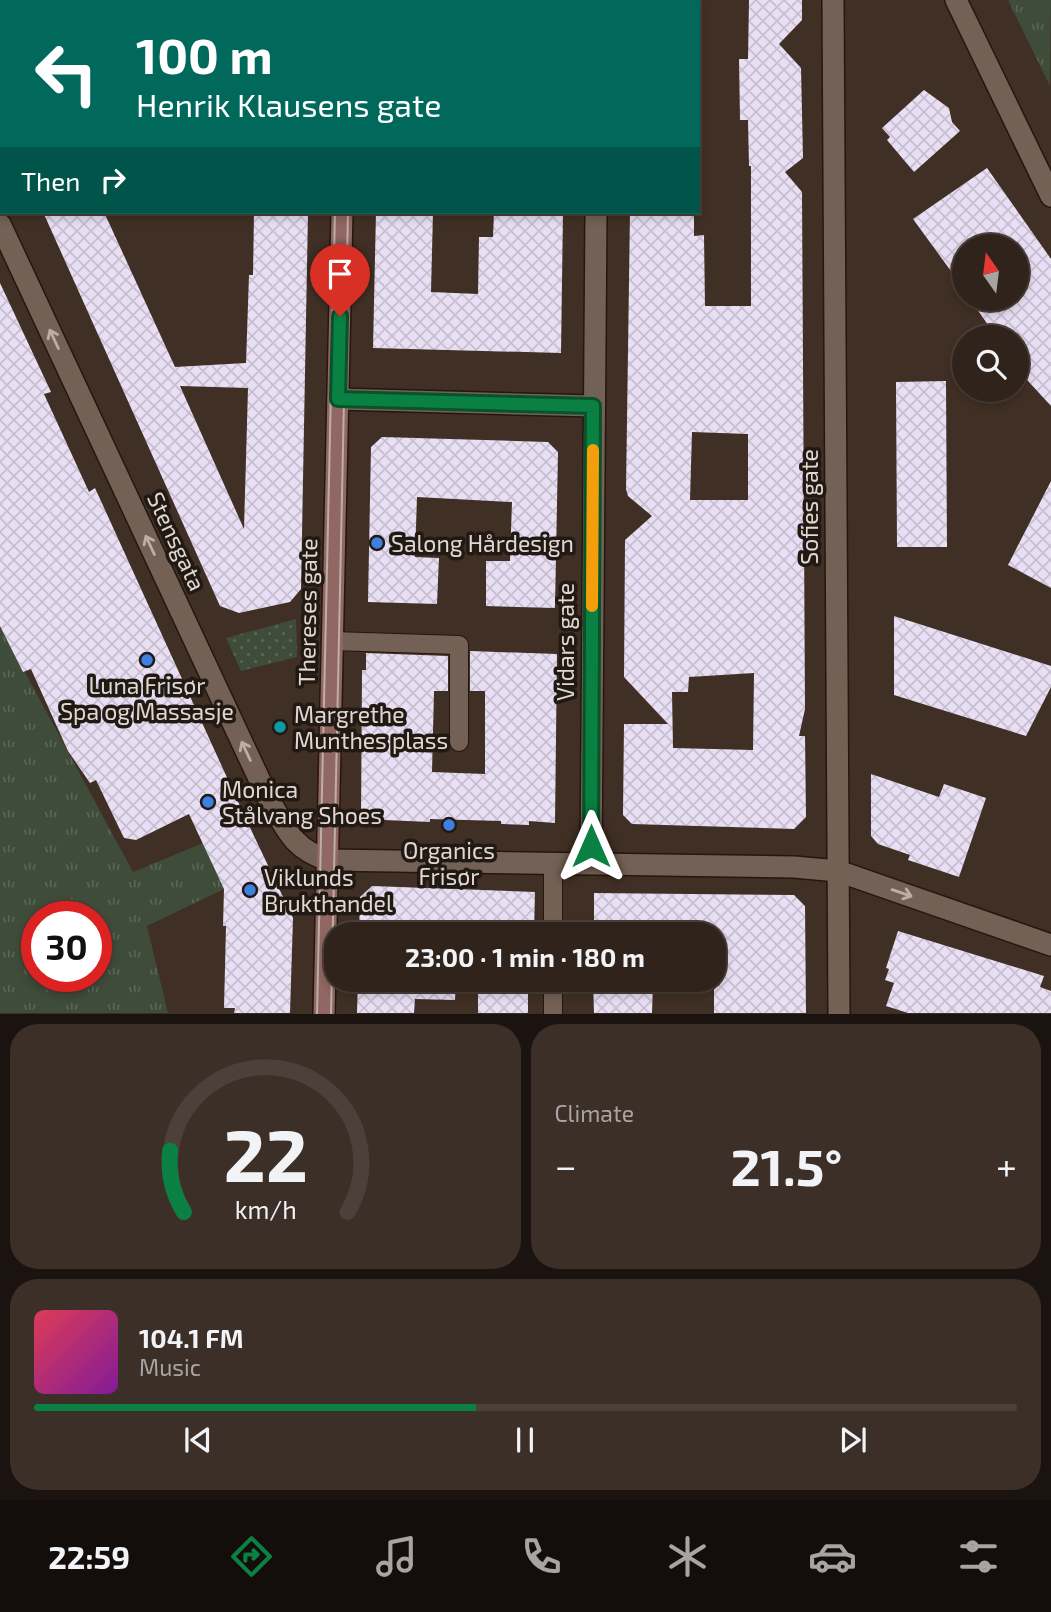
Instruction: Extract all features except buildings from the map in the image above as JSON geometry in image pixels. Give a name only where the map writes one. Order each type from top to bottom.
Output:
[{"type":"main road","name":"Thereses gate","points":[[324,1013],[342,214]]},
{"type":"street","name":"Sofies gate","points":[[833,0],[839,1013]]},
{"type":"street","points":[[956,0],[1051,196]]},
{"type":"street","name":"Vidars gate","points":[[591,863],[596,214]]},
{"type":"street","name":"Stensgata","points":[[0,224],[268,798],[297,845],[311,855],[328,860]]},
{"type":"street","points":[[338,399],[593,406]]},
{"type":"street","points":[[328,860],[794,867],[838,871],[1051,945]]},
{"type":"lane","points":[[332,641],[459,645],[459,742]]},
{"type":"lane","points":[[553,862],[553,922]]},
{"type":"lane","points":[[553,992],[554,1013]]},
{"type":"green space","points":[[1008,0],[1051,0],[1050,86]]},
{"type":"green space","points":[[296,619],[297,657],[241,671],[226,638]]},
{"type":"green space","points":[[0,626],[133,872],[203,843],[224,889],[147,926],[168,1013],[0,1013]]},
{"type":"tram line","points":[[317,1014],[335,214]]},
{"type":"tram line","points":[[331,1014],[348,214]]},
{"type":"slow traffic","points":[[592,606],[593,450]]},
{"type":"place","name":"Salong Hårdesign","points":[[377,543]]},
{"type":"place","name":"Luna Frisør Spa og Massasje","points":[[147,660]]},
{"type":"place","name":"Margrethe Munthes plass","points":[[280,727]]},
{"type":"place","name":"Monica Stålvang Shoes","points":[[208,802]]},
{"type":"place","name":"Organics Frisør","points":[[449,825]]},
{"type":"place","name":"Viklunds Brukthandel","points":[[250,890]]},
{"type":"route","points":[[340,316],[338,399],[593,406],[591,846]]}]
